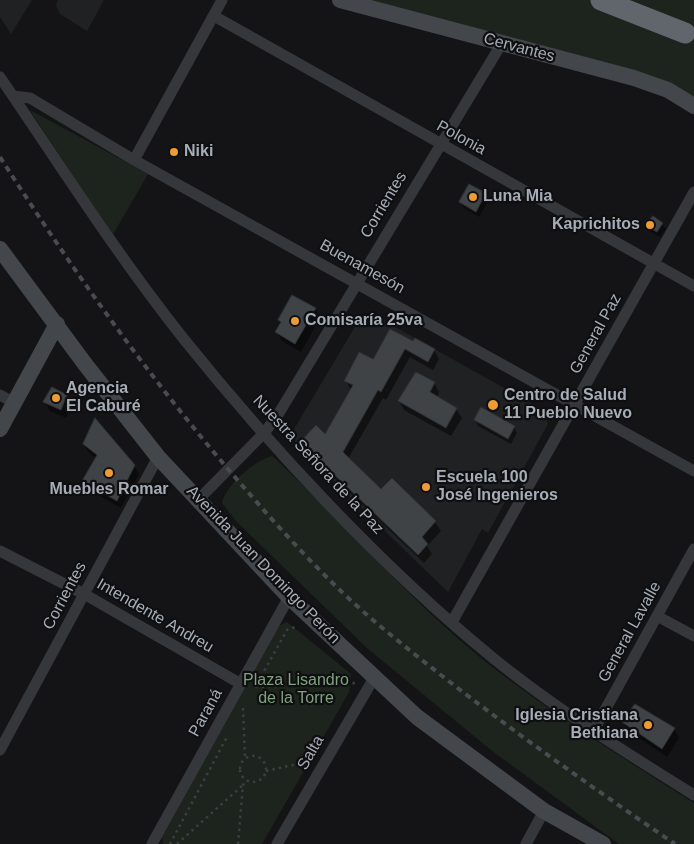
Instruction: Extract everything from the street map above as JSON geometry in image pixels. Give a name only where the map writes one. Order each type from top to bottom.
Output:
[{"type":"highway","points":[[601,0],[689,35]]},
{"type":"highway","points":[[630,0],[689,35]]},
{"type":"street","points":[[134,160],[222,0]]},
{"type":"street","name":"Cervantes","points":[[340,0],[634,78],[668,90],[694,106]]},
{"type":"street","name":"Polonia","points":[[214,16],[694,286]]},
{"type":"street","name":"Corrientes","points":[[199,499],[264,432],[279,413],[356,282],[502,43]]},
{"type":"street","name":"Nuestra Señora de la Paz","points":[[0,77],[98,221],[183,338],[264,432],[387,563],[493,658],[594,730],[694,795]]},
{"type":"street","name":"Buenamesón","points":[[13,96],[30,98],[134,160],[694,471]]},
{"type":"street","name":"General Paz","points":[[452,622],[694,192]]},
{"type":"street","name":"Avenida Juan Domingo Perón","points":[[0,250],[158,458],[371,682],[544,812],[603,844]]},
{"type":"street","points":[[0,429],[57,324]]},
{"type":"street","points":[[0,395],[15,403]]},
{"type":"street","name":"Corrientes","points":[[0,750],[158,458]]},
{"type":"street","name":"General Lavalle","points":[[594,730],[694,550]]},
{"type":"street","name":"Intendente Andreu","points":[[0,551],[84,594],[240,684]]},
{"type":"street","name":"Paraná","points":[[152,844],[289,597]]},
{"type":"street","points":[[657,616],[694,636]]},
{"type":"street","name":"Salta","points":[[277,844],[371,682]]},
{"type":"street","points":[[526,844],[544,812]]},
{"type":"path","points":[[251,694],[287,630]]},
{"type":"path","points":[[255,687],[371,682]]},
{"type":"path","points":[[238,717],[247,701]]},
{"type":"path","points":[[243,708],[245,758],[240,766],[242,776],[246,780],[250,782],[260,779],[266,771],[328,757]]},
{"type":"path","points":[[170,844],[229,734]]},
{"type":"path","points":[[245,758],[250,756],[260,757],[266,766],[266,771]]},
{"type":"path","points":[[177,844],[243,785],[246,780]]},
{"type":"path","points":[[238,844],[243,785]]},
{"type":"shaded area","points":[[0,0],[32,0],[11,34],[0,17]]},
{"type":"shaded area","points":[[58,0],[104,0],[87,31],[60,14],[56,5]]},
{"type":"shaded area","name":"Escuela 100 José Ingenieros","points":[[372,314],[545,411],[548,424],[488,533],[482,529],[448,592],[296,445],[293,431],[362,315]]},
{"type":"green space","points":[[340,0],[694,0],[694,106],[668,90]]},
{"type":"green space","points":[[30,110],[148,174],[112,236]]},
{"type":"green space","points":[[272,456],[409,593],[466,646],[520,688],[569,722],[694,803],[694,844],[619,844],[491,750],[367,648],[237,522],[222,503],[229,489],[249,468]]},
{"type":"green space","name":"Plaza Lisandro de la Torre","points":[[287,622],[351,674],[349,692],[262,844],[163,844],[162,838],[277,627]]},
{"type":"building","name":"Luna Mia","points":[[469,184],[486,193],[476,212],[459,202]]},
{"type":"building","points":[[653,216],[663,223],[657,232],[645,225]]},
{"type":"building","points":[[292,295],[316,308],[295,344],[275,332],[281,322],[278,320]]},
{"type":"building","points":[[390,329],[413,341],[415,338],[435,349],[428,362],[405,349],[381,392],[378,390],[343,452],[381,489],[392,478],[436,521],[422,537],[428,544],[418,555],[300,442],[316,425],[325,434],[353,385],[344,381],[359,352],[373,359]]},
{"type":"building","points":[[416,372],[435,382],[430,392],[457,408],[446,428],[398,401]]},
{"type":"building","name":"Agencia El Caburé","points":[[52,387],[67,395],[61,410],[43,402]]},
{"type":"building","points":[[481,407],[515,426],[508,439],[474,420]]},
{"type":"building","name":"Muebles Romar","points":[[95,418],[135,465],[117,501],[82,481],[97,455],[83,444]]},
{"type":"building","name":"Iglesia Cristiana Bethiana","points":[[635,704],[675,728],[662,749],[622,722]]},
{"type":"railway","points":[[0,157],[57,244],[148,370],[213,451],[311,561],[362,611],[488,711],[675,844]]},
{"type":"place","name":"Niki","points":[[174,152]]},
{"type":"place","name":"Luna Mia","points":[[473,197]]},
{"type":"place","name":"Kaprichitos","points":[[650,225]]},
{"type":"place","name":"Comisaría 25va","points":[[295,321]]},
{"type":"place","name":"Agencia El Caburé","points":[[56,398]]},
{"type":"place","name":"Centro de Salud 11 Pueblo Nuevo","points":[[493,405]]},
{"type":"place","name":"Muebles Romar","points":[[109,473]]},
{"type":"place","name":"Escuela 100 José Ingenieros","points":[[426,487]]},
{"type":"place","name":"Iglesia Cristiana Bethiana","points":[[648,725]]}]
